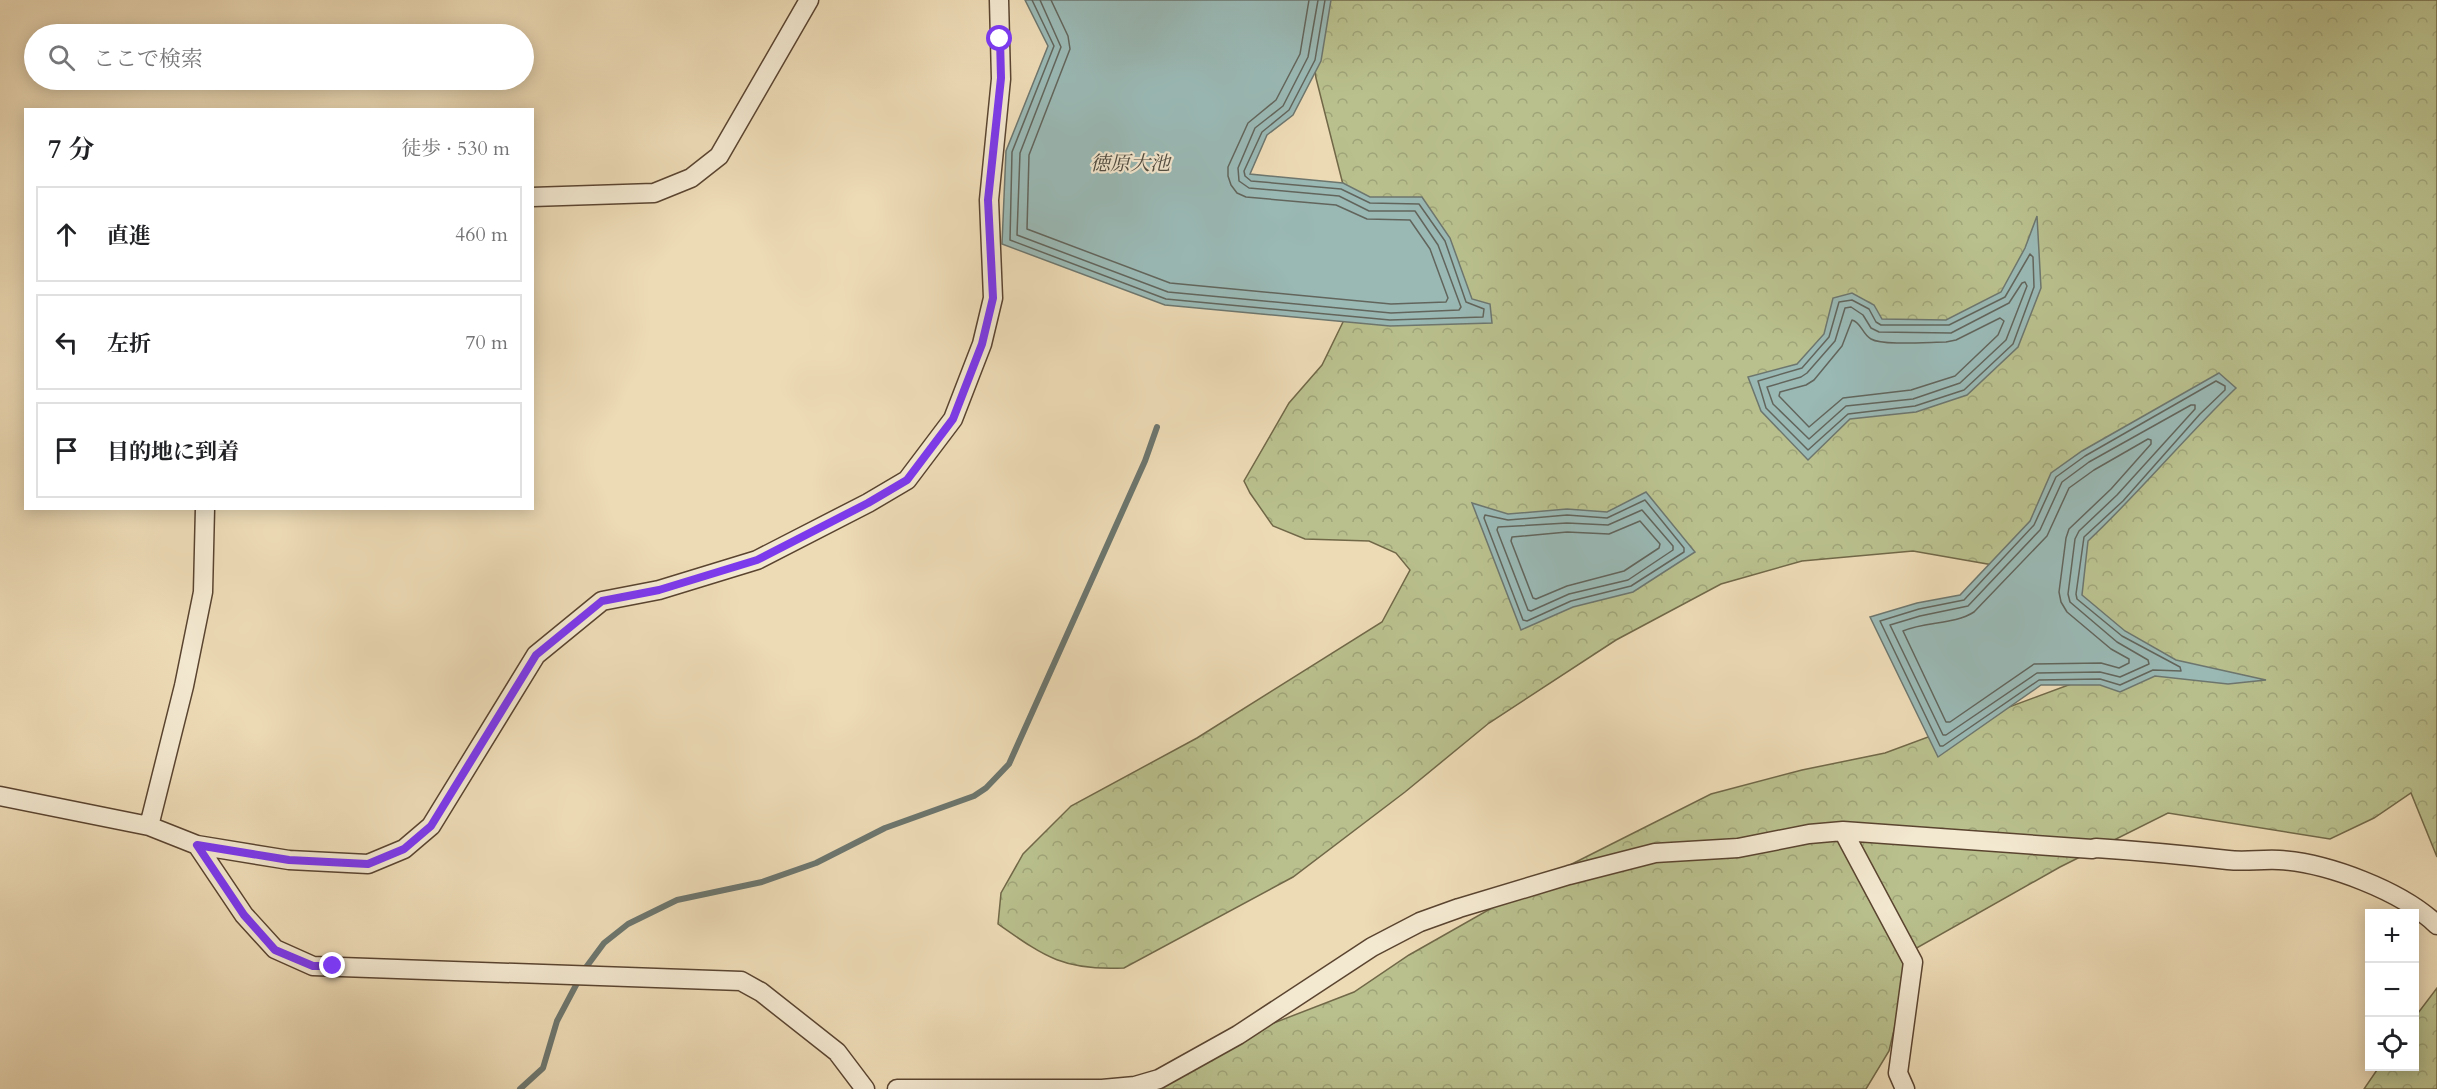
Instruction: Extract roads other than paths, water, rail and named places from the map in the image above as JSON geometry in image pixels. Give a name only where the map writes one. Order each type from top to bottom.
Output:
[{"type":"street","points":[[534,197],[654,193],[691,178],[719,156],[809,0]]},
{"type":"street","points":[[0,796],[149,826],[197,845],[289,860],[368,864],[404,849],[431,826],[536,655],[602,601],[659,590],[757,560],[868,503],[907,480],[953,419],[982,344],[993,298],[988,200],[1001,78],[999,0]]},
{"type":"street","points":[[149,826],[184,686],[203,592],[205,510]]},
{"type":"street","points":[[1842,831],[1913,962],[1898,1062],[1898,1072],[1905,1089]]},
{"type":"street","points":[[897,1089],[1102,1089],[1135,1086],[1159,1079],[1238,1035],[1372,947],[1420,922],[1569,875],[1655,853],[1738,848],[1809,834],[1842,831],[2092,849],[2107,848],[2232,860],[2280,860],[2313,865],[2352,876],[2399,899],[2437,925]]},
{"type":"street","points":[[197,845],[244,915],[275,950],[313,966],[741,981],[761,992],[837,1052],[866,1089]]},
{"type":"water","name":"徳原大池","points":[[1025,0],[1331,0],[1321,61],[1293,115],[1267,135],[1250,174],[1343,183],[1370,197],[1422,197],[1450,238],[1472,299],[1490,304],[1492,323],[1390,326],[1165,305],[1002,244],[1006,151],[1048,46]]},
{"type":"water","points":[[2037,216],[2041,288],[2018,347],[1967,395],[1916,412],[1850,419],[1808,460],[1761,411],[1748,377],[1797,364],[1824,334],[1833,298],[1852,293],[1874,305],[1882,319],[1946,320],[2001,292],[2025,248]]},
{"type":"water","points":[[2219,373],[2236,388],[2088,541],[2082,595],[2125,631],[2176,660],[2266,680],[2228,684],[2155,676],[2120,692],[2100,685],[2041,685],[1938,757],[1870,617],[1917,603],[1960,595],[2030,521],[2051,473],[2082,451]]},
{"type":"water","points":[[1646,492],[1695,552],[1633,592],[1573,607],[1521,630],[1472,503],[1508,514],[1567,509],[1607,512]]},
{"type":"waterway","points":[[520,1089],[543,1068],[557,1021],[584,970],[604,943],[628,924],[677,900],[762,882],[816,863],[885,828],[974,796],[986,788],[1009,764],[1145,461],[1157,427]]}]
